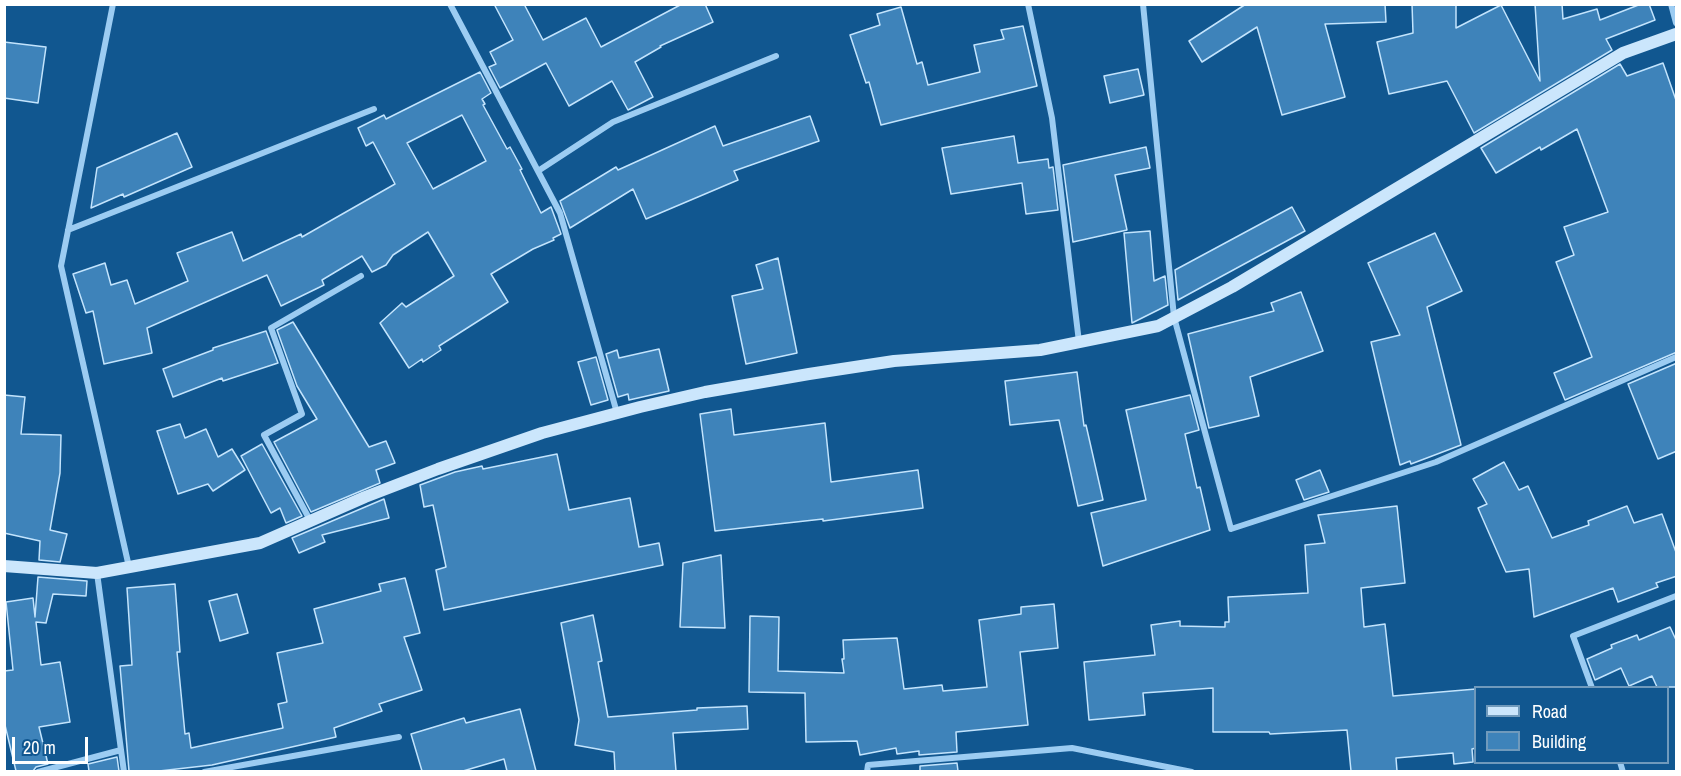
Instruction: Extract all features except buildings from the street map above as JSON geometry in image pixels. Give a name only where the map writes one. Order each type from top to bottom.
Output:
[{"type":"street","points":[[113,4],[61,266],[129,568]]},
{"type":"street","points":[[450,4],[560,213],[617,414]]},
{"type":"street","points":[[1028,4],[1052,118],[1079,342]]},
{"type":"street","points":[[1143,4],[1174,317],[1231,529],[1436,462],[1677,357]]},
{"type":"street","points":[[1671,4],[1677,23]]},
{"type":"street","points":[[4,566],[97,573],[260,543],[366,497],[542,433],[705,392],[894,361],[1040,350],[1158,326],[1232,286],[1623,52],[1677,34]]},
{"type":"street","points":[[538,171],[613,122],[776,56]]},
{"type":"street","points":[[68,230],[374,109]]},
{"type":"street","points":[[311,522],[264,435],[302,414],[271,328],[361,276]]},
{"type":"street","points":[[97,573],[124,771]]},
{"type":"street","points":[[1592,686],[1574,636],[1677,596]]},
{"type":"street","points":[[204,771],[399,737]]},
{"type":"street","points":[[867,771],[868,765],[1072,748],[1192,771]]},
{"type":"street","points":[[38,771],[121,750]]}]
